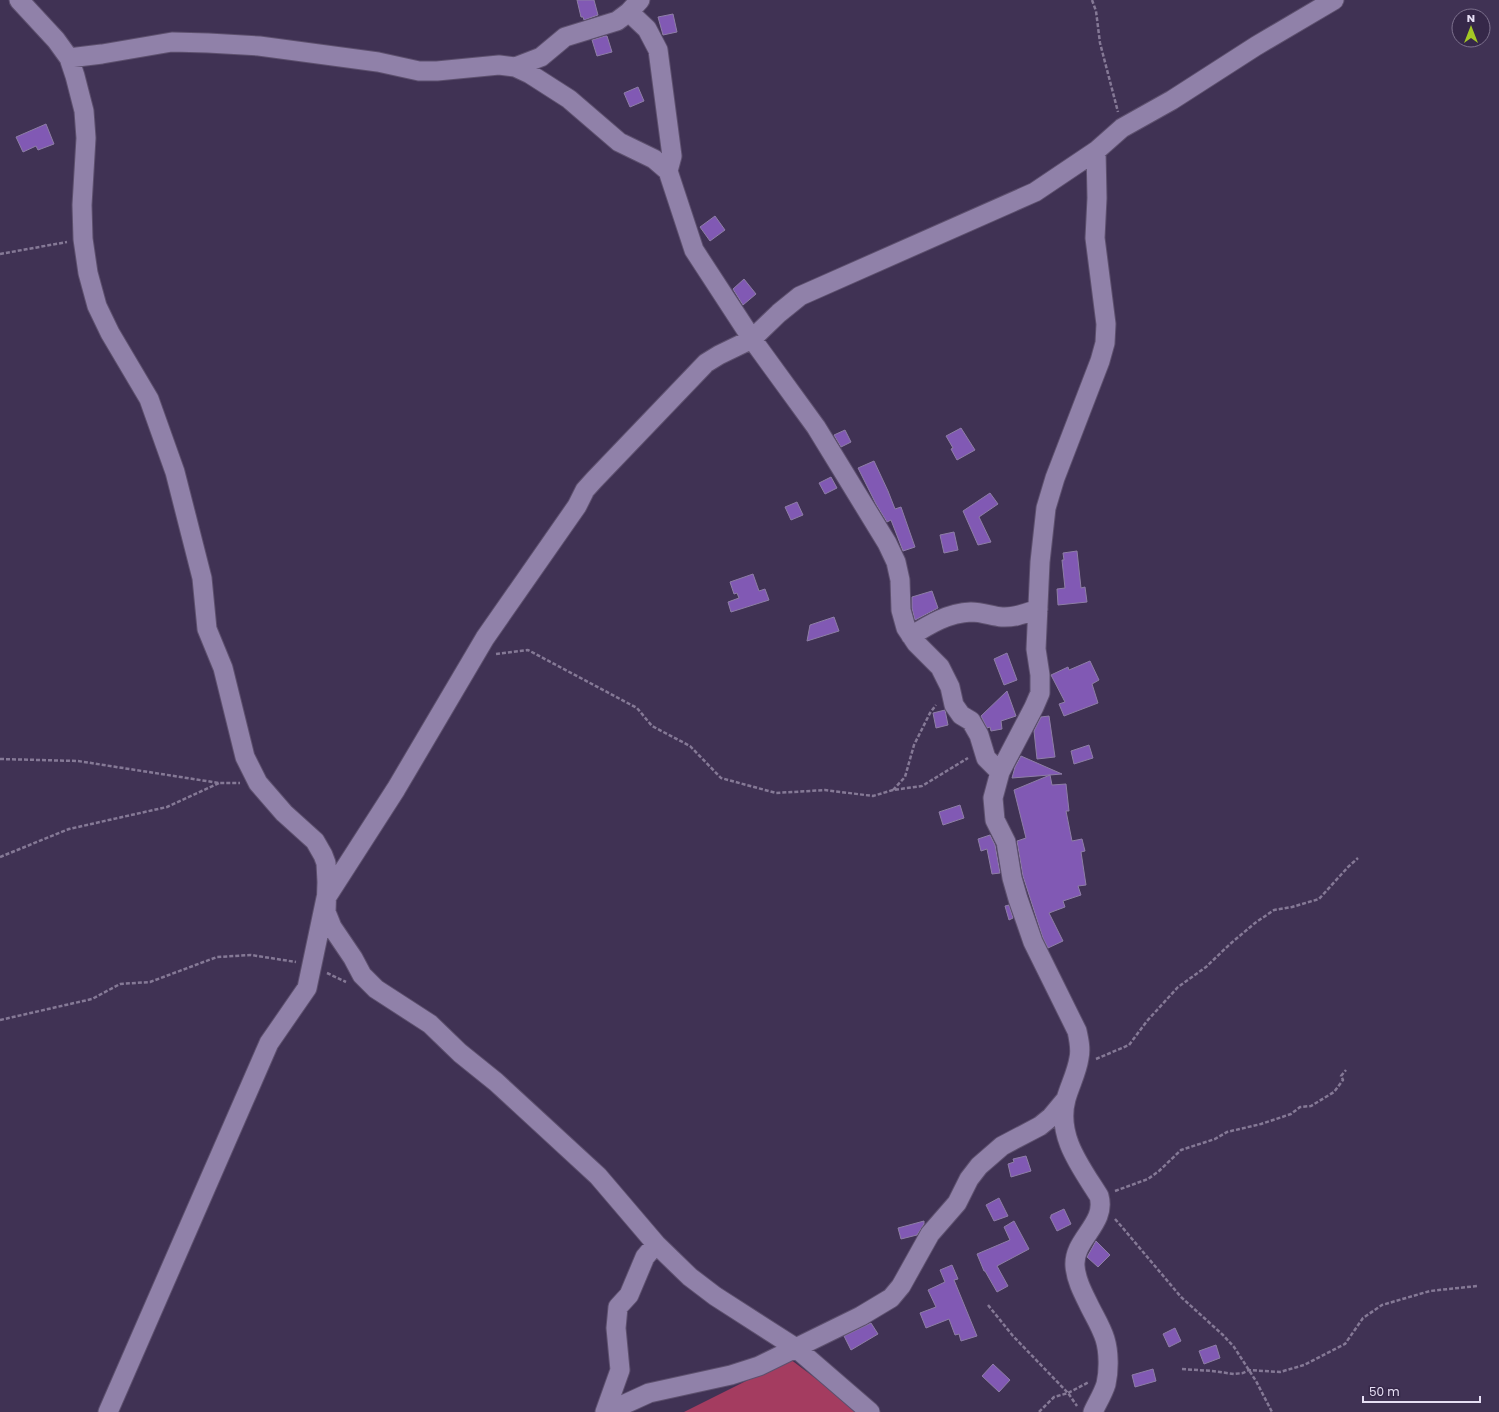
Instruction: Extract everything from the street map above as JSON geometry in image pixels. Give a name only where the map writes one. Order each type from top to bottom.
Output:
[{"type":"street","points":[[19,0],[56,40],[69,58],[80,90],[84,111],[86,138],[82,204],[83,239],[88,273],[97,306],[110,333],[149,399],[175,472],[202,578],[207,629],[223,668],[244,757],[258,783],[284,813],[314,841],[323,855],[326,863],[326,912],[332,927],[362,975],[376,989],[430,1024],[460,1053],[496,1082],[598,1176],[656,1244],[690,1277],[715,1296],[796,1348],[870,1412]]},
{"type":"street","points":[[108,1412],[269,1043],[307,988],[326,898],[396,788],[485,638],[594,480],[706,363],[752,339],[779,313],[800,296],[1035,192],[1096,151],[1122,128],[1172,100],[1256,46],[1334,0]]},
{"type":"street","points":[[515,67],[541,58],[565,37],[617,21],[634,6],[658,50],[672,156],[668,172]]},
{"type":"street","points":[[69,58],[172,42],[208,42],[259,46],[378,62],[419,71],[499,66],[515,67],[530,74],[569,99],[620,142],[654,159],[668,172],[694,250],[752,339],[816,427],[887,543],[896,562],[900,580],[901,610],[906,628],[911,636],[940,667],[950,687],[954,705],[961,715],[971,722],[979,735],[986,758],[1000,772]]},
{"type":"street","points":[[1093,1412],[1106,1385],[1108,1371],[1105,1339],[1076,1278],[1076,1253],[1095,1223],[1100,1204],[1075,1158],[1065,1133],[1064,1110],[1066,1099],[1077,1067],[1080,1052],[1077,1031],[1033,942],[1012,878],[1006,842],[995,820],[993,798],[1000,772],[1040,693],[1040,675],[1036,649],[1040,562],[1046,508],[1055,478],[1100,361],[1105,343],[1106,324],[1095,238],[1097,198],[1096,151]]},
{"type":"street","points":[[911,636],[936,621],[953,615],[972,612],[1002,617],[1019,616],[1038,609]]},
{"type":"street","points":[[614,1412],[625,1404],[649,1393],[731,1375],[759,1366],[861,1316],[891,1298],[901,1286],[930,1234],[957,1203],[979,1166],[1002,1146],[1040,1126],[1051,1117],[1066,1099]]},
{"type":"street","points":[[605,1412],[620,1370],[616,1328],[618,1306],[629,1295],[645,1257],[656,1244]]},
{"type":"path","points":[[1092,0],[1096,10],[1100,43],[1122,128]]},
{"type":"path","points":[[0,254],[83,239]]},
{"type":"path","points":[[468,667],[496,653],[528,650],[637,708],[652,726],[690,746],[721,778],[776,793],[825,790],[873,796],[893,790],[922,786],[959,763],[984,750]]},
{"type":"path","points":[[893,790],[905,777],[914,746],[930,713],[950,687]]},
{"type":"path","points":[[0,759],[78,761],[219,783],[258,783]]},
{"type":"path","points":[[0,857],[69,829],[167,807],[219,783]]},
{"type":"path","points":[[1077,1067],[1129,1045],[1147,1021],[1178,987],[1206,966],[1255,923],[1274,910],[1292,908],[1319,899],[1358,858]]},
{"type":"path","points":[[0,1020],[92,999],[120,984],[150,982],[217,957],[251,955],[289,960],[312,966],[349,983]]},
{"type":"path","points":[[1272,1412],[1249,1370],[1234,1347],[1181,1297],[1122,1227],[1100,1204],[1148,1179],[1182,1150],[1215,1139],[1227,1132],[1261,1124],[1291,1114],[1300,1107],[1311,1106],[1334,1092],[1343,1080],[1341,1076],[1346,1070]]},
{"type":"path","points":[[1182,1369],[1212,1370],[1234,1374],[1243,1373],[1249,1370],[1280,1372],[1304,1365],[1345,1344],[1363,1318],[1382,1305],[1430,1291],[1477,1286]]},
{"type":"path","points":[[988,1305],[1012,1336],[1068,1393],[1081,1412]]},
{"type":"path","points":[[1039,1412],[1054,1397],[1068,1393],[1108,1371]]},
{"type":"shaded area","points":[[790,1359],[860,1412],[684,1412]]},
{"type":"building","points":[[577,0],[594,0],[598,15],[584,20],[583,17],[581,17]]},
{"type":"building","points":[[673,14],[677,32],[663,35],[658,17]]},
{"type":"building","points":[[607,36],[612,52],[597,56],[592,40]]},
{"type":"building","points":[[638,87],[644,101],[630,107],[624,93]]},
{"type":"building","points":[[46,124],[54,144],[38,150],[36,146],[23,152],[16,137]]},
{"type":"building","points":[[715,216],[725,230],[710,241],[700,227]]},
{"type":"building","points":[[744,279],[756,294],[743,305],[733,289]]},
{"type":"building","points":[[961,428],[975,450],[957,460],[951,449],[953,448],[946,436]]},
{"type":"building","points":[[845,430],[851,442],[841,447],[834,435]]},
{"type":"building","points":[[874,461],[895,509],[901,507],[915,547],[903,551],[891,520],[887,522],[858,468]]},
{"type":"building","points":[[831,477],[837,488],[825,494],[819,483]]},
{"type":"building","points":[[990,493],[998,504],[979,517],[991,542],[978,545],[963,511]]},
{"type":"building","points":[[797,502],[803,515],[791,520],[785,507]]},
{"type":"building","points":[[954,532],[958,550],[944,553],[940,535]]},
{"type":"building","points":[[1077,551],[1081,588],[1085,587],[1087,602],[1058,605],[1057,589],[1065,588],[1062,560],[1064,560],[1063,553]]},
{"type":"building","points":[[753,574],[759,591],[765,589],[769,600],[731,612],[728,602],[739,598],[737,593],[734,594],[730,582]]},
{"type":"building","points":[[932,591],[938,608],[915,620],[912,608],[912,597]]},
{"type":"building","points":[[834,617],[839,631],[807,641],[810,625]]},
{"type":"building","points":[[1007,653],[1017,680],[1004,685],[994,659]]},
{"type":"building","points":[[1090,661],[1099,680],[1092,684],[1098,703],[1064,716],[1059,704],[1065,702],[1051,675],[1068,667],[1069,670]]},
{"type":"building","points":[[1007,691],[1016,716],[1001,721],[1002,729],[991,731],[990,727],[987,728],[981,716]]},
{"type":"building","points":[[945,710],[948,725],[936,728],[933,713]]},
{"type":"building","points":[[1049,716],[1055,757],[1037,759],[1034,731],[1041,717]]},
{"type":"building","points":[[1089,745],[1093,758],[1074,764],[1071,751]]},
{"type":"building","points":[[1021,756],[1062,774],[1012,778],[1015,767]]},
{"type":"building","points":[[1050,775],[1052,785],[1066,784],[1069,811],[1066,811],[1072,841],[1082,839],[1085,851],[1081,852],[1086,885],[1078,886],[1081,895],[1063,901],[1065,907],[1049,913],[1063,941],[1048,948],[1043,938],[1023,876],[1017,841],[1026,838],[1014,790]]},
{"type":"building","points":[[960,805],[964,818],[943,825],[939,812]]},
{"type":"building","points":[[990,835],[995,845],[1000,873],[992,874],[987,849],[981,851],[978,839]]},
{"type":"building","points":[[1009,905],[1013,918],[1009,920],[1005,906]]},
{"type":"building","points":[[1026,1156],[1031,1171],[1011,1177],[1008,1164],[1014,1162],[1013,1159]]},
{"type":"building","points":[[999,1198],[1008,1216],[994,1221],[986,1205]]},
{"type":"building","points":[[1064,1209],[1071,1224],[1057,1231],[1050,1217],[1051,1215]]},
{"type":"building","points":[[924,1221],[924,1224],[917,1235],[901,1239],[898,1228]]},
{"type":"building","points":[[1014,1221],[1029,1249],[997,1266],[1008,1286],[997,1292],[984,1271],[977,1254],[1010,1240],[1004,1227]]},
{"type":"building","points":[[1096,1241],[1110,1255],[1098,1267],[1087,1257]]},
{"type":"building","points":[[952,1265],[958,1279],[954,1280],[977,1336],[961,1341],[959,1334],[955,1335],[949,1319],[926,1328],[920,1313],[936,1307],[928,1290],[945,1282],[940,1270]]},
{"type":"building","points":[[871,1323],[878,1334],[851,1350],[844,1336]]},
{"type":"building","points":[[1175,1328],[1181,1341],[1169,1347],[1163,1334]]},
{"type":"building","points":[[1216,1345],[1220,1358],[1204,1364],[1199,1351]]},
{"type":"building","points":[[993,1364],[1010,1380],[999,1392],[982,1376]]},
{"type":"building","points":[[1153,1369],[1156,1381],[1135,1387],[1132,1375]]}]
